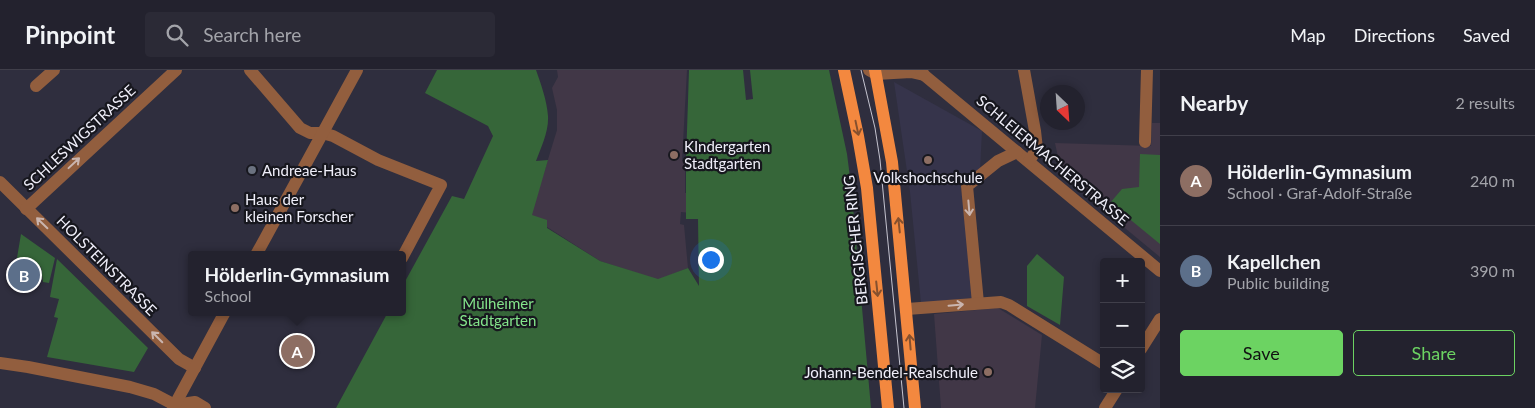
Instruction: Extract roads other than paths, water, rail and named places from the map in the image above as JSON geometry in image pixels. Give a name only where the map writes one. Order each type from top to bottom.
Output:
[{"type":"main road","name":"BERGISCHER RING","points":[[844,70],[867,188],[888,408]]},
{"type":"main road","points":[[873,71],[892,162],[916,408]]},
{"type":"street","points":[[36,86],[54,70]]},
{"type":"street","name":"SCHLESWIGSTRASSE","points":[[26,209],[176,70]]},
{"type":"street","points":[[250,70],[300,128],[310,133],[322,133],[333,136],[378,160],[441,185],[406,251]]},
{"type":"street","points":[[258,251],[357,70]]},
{"type":"street","points":[[1024,70],[1037,149],[1029,161]]},
{"type":"street","points":[[1145,142],[1147,70]]},
{"type":"street","name":"SCHLEIERMACHERSTRASSE","points":[[873,71],[923,72],[1160,271]]},
{"type":"street","points":[[978,303],[967,186],[998,161],[1017,152]]},
{"type":"street","name":"HOLSTEINSTRASSE","points":[[0,182],[179,359],[195,368]]},
{"type":"street","points":[[907,309],[1000,302],[1010,305],[1100,361]]},
{"type":"street","points":[[175,407],[223,316]]},
{"type":"street","points":[[1142,348],[1160,319]]},
{"type":"street","points":[[0,363],[130,387],[154,394],[175,407],[195,402],[205,408]]},
{"type":"street","points":[[1105,408],[1114,393]]},
{"type":"tram line","points":[[861,70],[875,128],[880,160],[904,408]]},
{"type":"place","name":"KIndergarten Stadtgarten","points":[[674,155]]},
{"type":"place","name":"Volkshochschule","points":[[928,160]]},
{"type":"place","name":"Andreae-Haus","points":[[252,170]]},
{"type":"place","name":"Haus der kleinen Forscher","points":[[235,208]]},
{"type":"place","name":"Kapellchen","points":[[24,275]]},
{"type":"place","name":"Hölderlin-Gymnasium","points":[[297,351]]},
{"type":"place","name":"Johann-Bendel-Realschule","points":[[988,372]]},
{"type":"park label","name":"Mülheimer Stadtgarten","points":[[498,312]]}]
